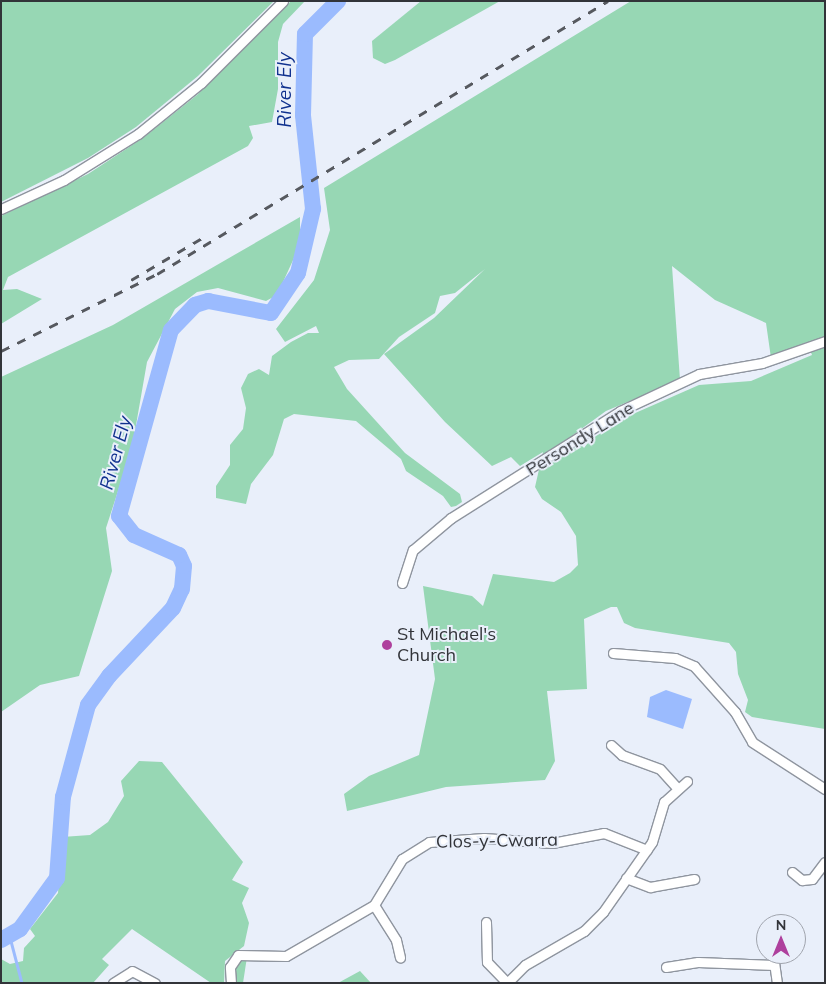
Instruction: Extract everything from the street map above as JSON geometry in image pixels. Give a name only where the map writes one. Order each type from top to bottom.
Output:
[{"type":"street","points":[[1,209],[71,176],[138,134],[201,83],[283,1]]},
{"type":"street","name":"Persondy Lane","points":[[402,583],[413,550],[444,524],[620,412],[699,374],[762,362],[825,341]]},
{"type":"street","points":[[613,653],[675,658],[694,666],[735,712],[752,742],[825,789]]},
{"type":"street","points":[[611,745],[622,755],[660,768],[677,788]]},
{"type":"street","points":[[486,922],[487,962],[507,983],[525,965],[588,927],[647,850],[664,802],[677,788],[687,781]]},
{"type":"street","name":"Clos-y-Cwarra","points":[[231,983],[230,966],[238,955],[286,956],[374,905],[402,859],[429,842],[484,838],[552,843],[604,832],[647,850]]},
{"type":"street","points":[[792,872],[802,880],[812,879],[825,862]]},
{"type":"street","points":[[626,878],[645,886],[694,879]]},
{"type":"street","points":[[374,905],[401,938],[400,958]]},
{"type":"street","points":[[666,967],[698,962],[774,965],[777,983]]},
{"type":"street","points":[[113,983],[132,971],[155,983]]},
{"type":"green space","points":[[1,1],[274,1],[198,76],[136,127],[88,158],[1,202]]},
{"type":"green space","points":[[291,1],[305,1],[283,24],[278,42],[278,89],[272,122],[249,126],[253,138],[248,146],[8,277],[3,290],[17,289],[42,299],[1,324],[1,216],[88,174],[143,138],[197,95]]},
{"type":"green space","points":[[421,1],[500,1],[395,60],[385,64],[373,58],[372,41]]},
{"type":"green space","points":[[631,1],[825,1],[825,729],[752,717],[745,712],[748,700],[738,674],[736,652],[729,643],[635,628],[624,623],[617,607],[611,607],[584,619],[587,689],[547,691],[555,761],[545,780],[446,787],[347,811],[344,794],[369,776],[419,755],[435,679],[423,586],[472,596],[483,606],[493,574],[554,582],[570,573],[578,565],[576,536],[561,512],[542,499],[535,487],[543,452],[520,466],[511,457],[492,466],[445,422],[384,354],[434,318],[485,269],[455,293],[440,296],[435,313],[399,337],[379,359],[349,360],[334,367],[347,389],[405,453],[460,494],[462,502],[451,507],[443,496],[406,471],[401,459],[356,421],[294,414],[284,419],[273,455],[251,484],[246,504],[216,498],[216,486],[230,465],[230,445],[243,429],[246,408],[241,388],[248,374],[259,369],[269,375],[272,356],[291,342],[308,333],[319,333],[316,326],[285,342],[276,329],[314,280],[330,230],[324,188]],"holes":[[[672,266],[715,300],[766,323],[771,358],[807,342],[812,355],[751,381],[699,385],[633,414],[591,439],[584,448],[573,435],[606,411],[680,380]]]},
{"type":"green space","points":[[300,217],[300,245],[277,295],[266,301],[218,288],[197,292],[175,309],[147,362],[132,448],[106,528],[112,571],[79,676],[40,685],[1,712],[1,377],[113,325]]},
{"type":"green space","points":[[139,761],[162,762],[243,862],[232,880],[249,888],[242,903],[249,923],[244,946],[225,961],[224,983],[211,983],[132,929],[102,959],[109,965],[93,983],[1,983],[1,959],[10,964],[23,961],[24,948],[35,936],[30,929],[58,893],[62,837],[90,835],[108,822],[124,796],[121,781]]},
{"type":"green space","points":[[247,957],[243,983],[236,983],[235,966]]},
{"type":"green space","points":[[360,971],[371,983],[338,983]]},
{"type":"water","points":[[666,690],[692,699],[683,729],[647,717],[650,697]]},
{"type":"waterway","name":"River Ely","points":[[1,940],[20,929],[57,878],[63,797],[88,705],[109,676],[173,608],[182,589],[184,566],[179,555],[134,535],[119,516],[171,330],[195,305],[208,301],[271,313],[298,273],[313,209],[303,115],[305,34],[338,1]]},
{"type":"waterway","points":[[10,937],[22,983]]},
{"type":"railway","points":[[1,351],[157,274],[608,1]]},
{"type":"railway","points":[[131,280],[202,238]]},
{"type":"place","name":"St Michael's Church","points":[[387,645]]}]
